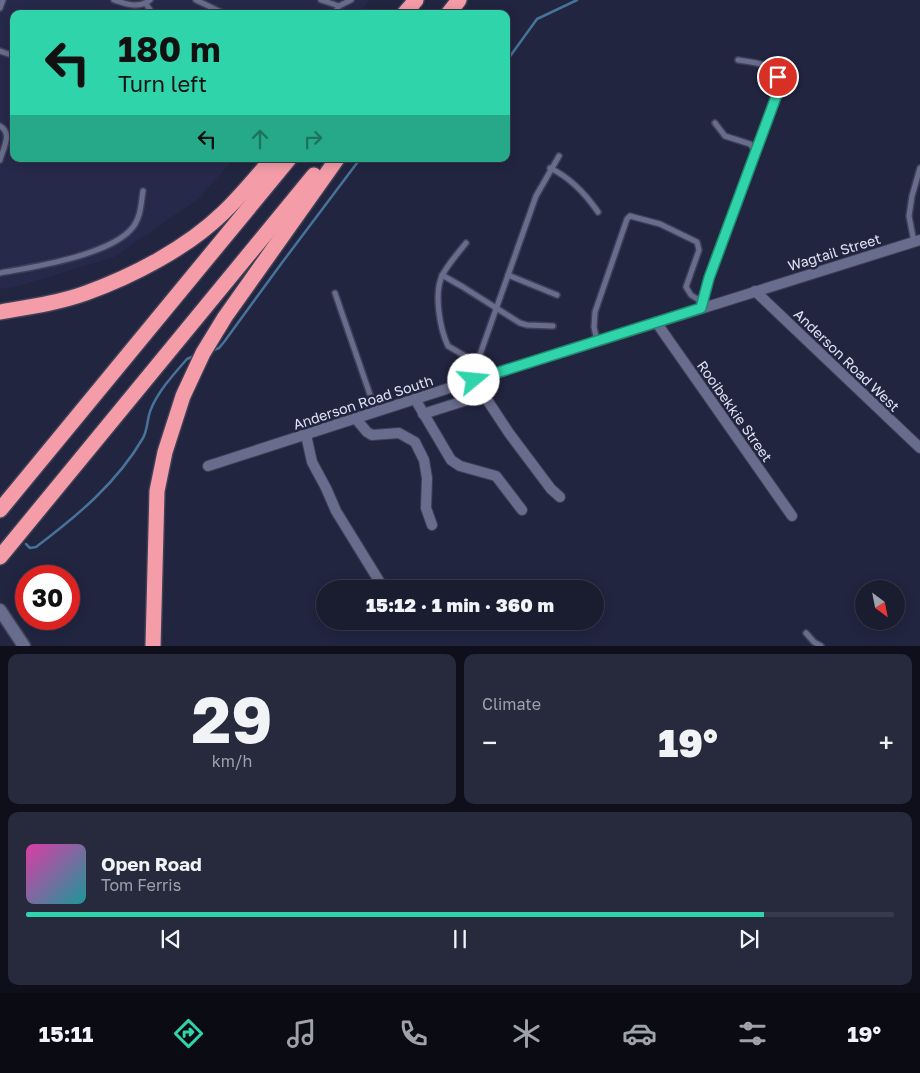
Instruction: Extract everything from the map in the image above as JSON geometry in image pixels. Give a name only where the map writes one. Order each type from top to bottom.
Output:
[{"type":"highway","points":[[408,10],[418,0]]},
{"type":"highway","points":[[451,10],[459,0]]},
{"type":"highway","points":[[0,312],[46,304],[85,293],[148,266],[189,240],[223,213],[269,162]]},
{"type":"highway","points":[[0,510],[287,162]]},
{"type":"highway","points":[[0,557],[326,162]]},
{"type":"highway","points":[[154,646],[157,491],[165,452],[183,396],[203,353],[225,317],[335,162]]},
{"type":"street","name":"Wagtail Street","points":[[755,291],[917,241]]},
{"type":"street","name":"Anderson Road South","points":[[208,466],[656,322],[702,305],[755,291]]},
{"type":"street","name":"Anderson Road West","points":[[755,291],[920,448]]},
{"type":"street","name":"Rooibekkie Street","points":[[656,322],[792,516]]},
{"type":"street","points":[[474,380],[509,433],[551,489],[560,498]]},
{"type":"street","points":[[415,399],[451,460],[460,466],[496,476],[522,510]]},
{"type":"street","points":[[423,414],[470,399]]},
{"type":"street","points":[[356,419],[372,435],[399,432],[415,442],[424,460],[427,478],[426,508],[432,525]]},
{"type":"street","points":[[306,435],[314,467],[336,511],[378,580]]},
{"type":"street","points":[[0,610],[24,646]]},
{"type":"lane","points":[[0,8],[3,0]]},
{"type":"lane","points":[[114,0],[136,6],[148,2]]},
{"type":"lane","points":[[196,0],[217,10]]},
{"type":"lane","points":[[321,0],[339,6]]},
{"type":"lane","points":[[336,10],[339,6],[351,0]]},
{"type":"lane","points":[[597,341],[594,326],[595,312],[627,219],[630,216],[660,224],[697,242],[699,250],[686,287],[691,295],[702,305],[709,278],[780,86],[780,82],[772,68],[766,65],[738,60]]},
{"type":"lane","points":[[715,123],[725,136],[750,144],[756,151]]},
{"type":"lane","points":[[0,126],[5,129],[7,136],[0,160]]},
{"type":"lane","points":[[474,380],[477,363],[536,196],[550,168],[559,156]]},
{"type":"lane","points":[[550,168],[560,173],[582,190],[598,212]]},
{"type":"lane","points":[[917,241],[909,216],[912,196],[920,168]]},
{"type":"lane","points":[[0,273],[64,262],[123,237],[133,228],[139,217],[143,191]]},
{"type":"lane","points":[[466,243],[442,275],[438,299],[447,343],[450,348],[477,363]]},
{"type":"lane","points":[[442,275],[520,323],[553,326]]},
{"type":"lane","points":[[508,275],[557,295]]},
{"type":"lane","points":[[335,293],[376,412]]},
{"type":"lane","points":[[806,633],[814,642],[821,646]]},
{"type":"shaded area","points":[[0,0],[369,0],[361,10],[10,10],[10,162],[231,162],[198,199],[114,257],[15,287],[0,289]]},
{"type":"waterway","points":[[510,56],[537,19],[577,0]]},
{"type":"waterway","points":[[211,351],[219,348],[224,342],[358,162]]},
{"type":"waterway","points":[[26,544],[30,548],[36,547],[81,511],[109,484],[143,438],[151,409],[162,389],[187,359],[194,356]]},
{"type":"route","points":[[474,380],[701,308],[709,278],[780,86],[778,77]]}]
